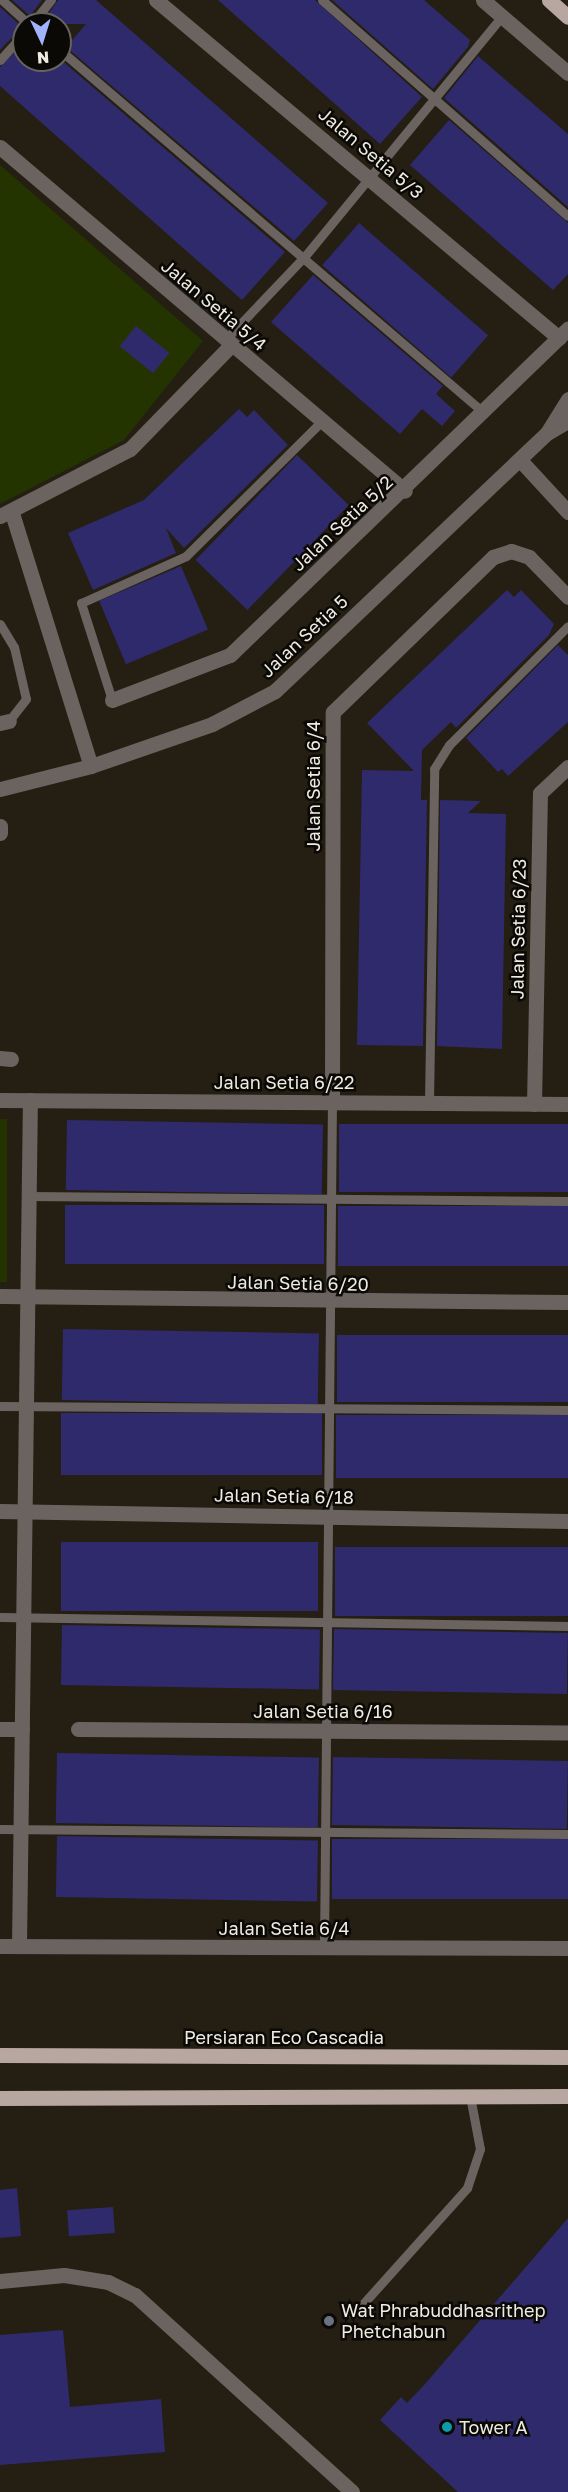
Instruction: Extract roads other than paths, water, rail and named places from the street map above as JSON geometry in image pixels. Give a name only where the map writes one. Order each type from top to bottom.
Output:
[{"type":"main road","points":[[549,0],[568,17]]},
{"type":"main road","name":"Persiaran Eco Cascadia","points":[[0,2055],[568,2057]]},
{"type":"main road","points":[[0,2098],[568,2096]]},
{"type":"street","name":"Jalan Setia 5/3","points":[[156,0],[563,334]]},
{"type":"street","points":[[483,0],[568,73]]},
{"type":"street","name":"Jalan Setia 5/4","points":[[0,147],[228,343],[324,419],[405,491]]},
{"type":"street","name":"Jalan Setia 5/2","points":[[112,700],[230,655],[405,491],[482,411],[563,334]]},
{"type":"street","points":[[91,766],[6,515],[130,449],[228,343]]},
{"type":"street","name":"Jalan Setia 5","points":[[0,789],[91,766],[212,723],[275,691],[520,460],[547,433],[568,399]]},
{"type":"street","name":"Jalan Setia 5","points":[[547,433],[568,421]]},
{"type":"street","points":[[520,460],[568,512]]},
{"type":"street","name":"Jalan Setia 6/4","points":[[332,1102],[333,712],[493,557],[511,551],[529,557],[568,597]]},
{"type":"street","name":"Jalan Setia 6/23","points":[[534,1104],[540,793],[568,767]]},
{"type":"street","points":[[0,826],[0,833]]},
{"type":"street","name":"Jalan Setia 6/22","points":[[0,1100],[568,1104]]},
{"type":"street","points":[[19,1946],[30,1100]]},
{"type":"street","name":"Jalan Setia 6/20","points":[[0,1296],[330,1304],[568,1302]]},
{"type":"street","name":"Jalan Setia 6/18","points":[[0,1511],[568,1521]]},
{"type":"street","points":[[0,1729],[22,1729]]},
{"type":"street","name":"Jalan Setia 6/16","points":[[78,1729],[568,1732]]},
{"type":"street","name":"Jalan Setia 6/4","points":[[0,1946],[568,1948]]},
{"type":"street","points":[[0,2281],[64,2275],[108,2282],[135,2295],[352,2492]]},
{"type":"lane","points":[[2,0],[16,12]]},
{"type":"lane","points":[[41,12],[51,0]]},
{"type":"lane","points":[[322,0],[568,216]]},
{"type":"lane","points":[[228,343],[372,177],[433,97],[502,16]]},
{"type":"lane","points":[[0,60],[12,46]]},
{"type":"lane","points":[[72,60],[305,255],[482,411]]},
{"type":"lane","points":[[112,700],[81,603],[186,556],[324,419]]},
{"type":"lane","points":[[0,624],[14,647],[26,699],[4,722]]},
{"type":"lane","points":[[429,1103],[434,769],[448,745],[568,626]]},
{"type":"lane","points":[[324,1948],[332,1102]]},
{"type":"lane","points":[[28,1196],[568,1201]]},
{"type":"lane","points":[[0,1406],[568,1410]]},
{"type":"lane","points":[[0,1617],[568,1626]]},
{"type":"lane","points":[[0,1830],[568,1834]]},
{"type":"lane","points":[[353,2315],[467,2188],[480,2150],[470,2096]]},
{"type":"place","name":"Wat Phrabuddhasrithep Phetchabun","points":[[329,2321]]},
{"type":"place","name":"Tower A","points":[[447,2427]]}]
